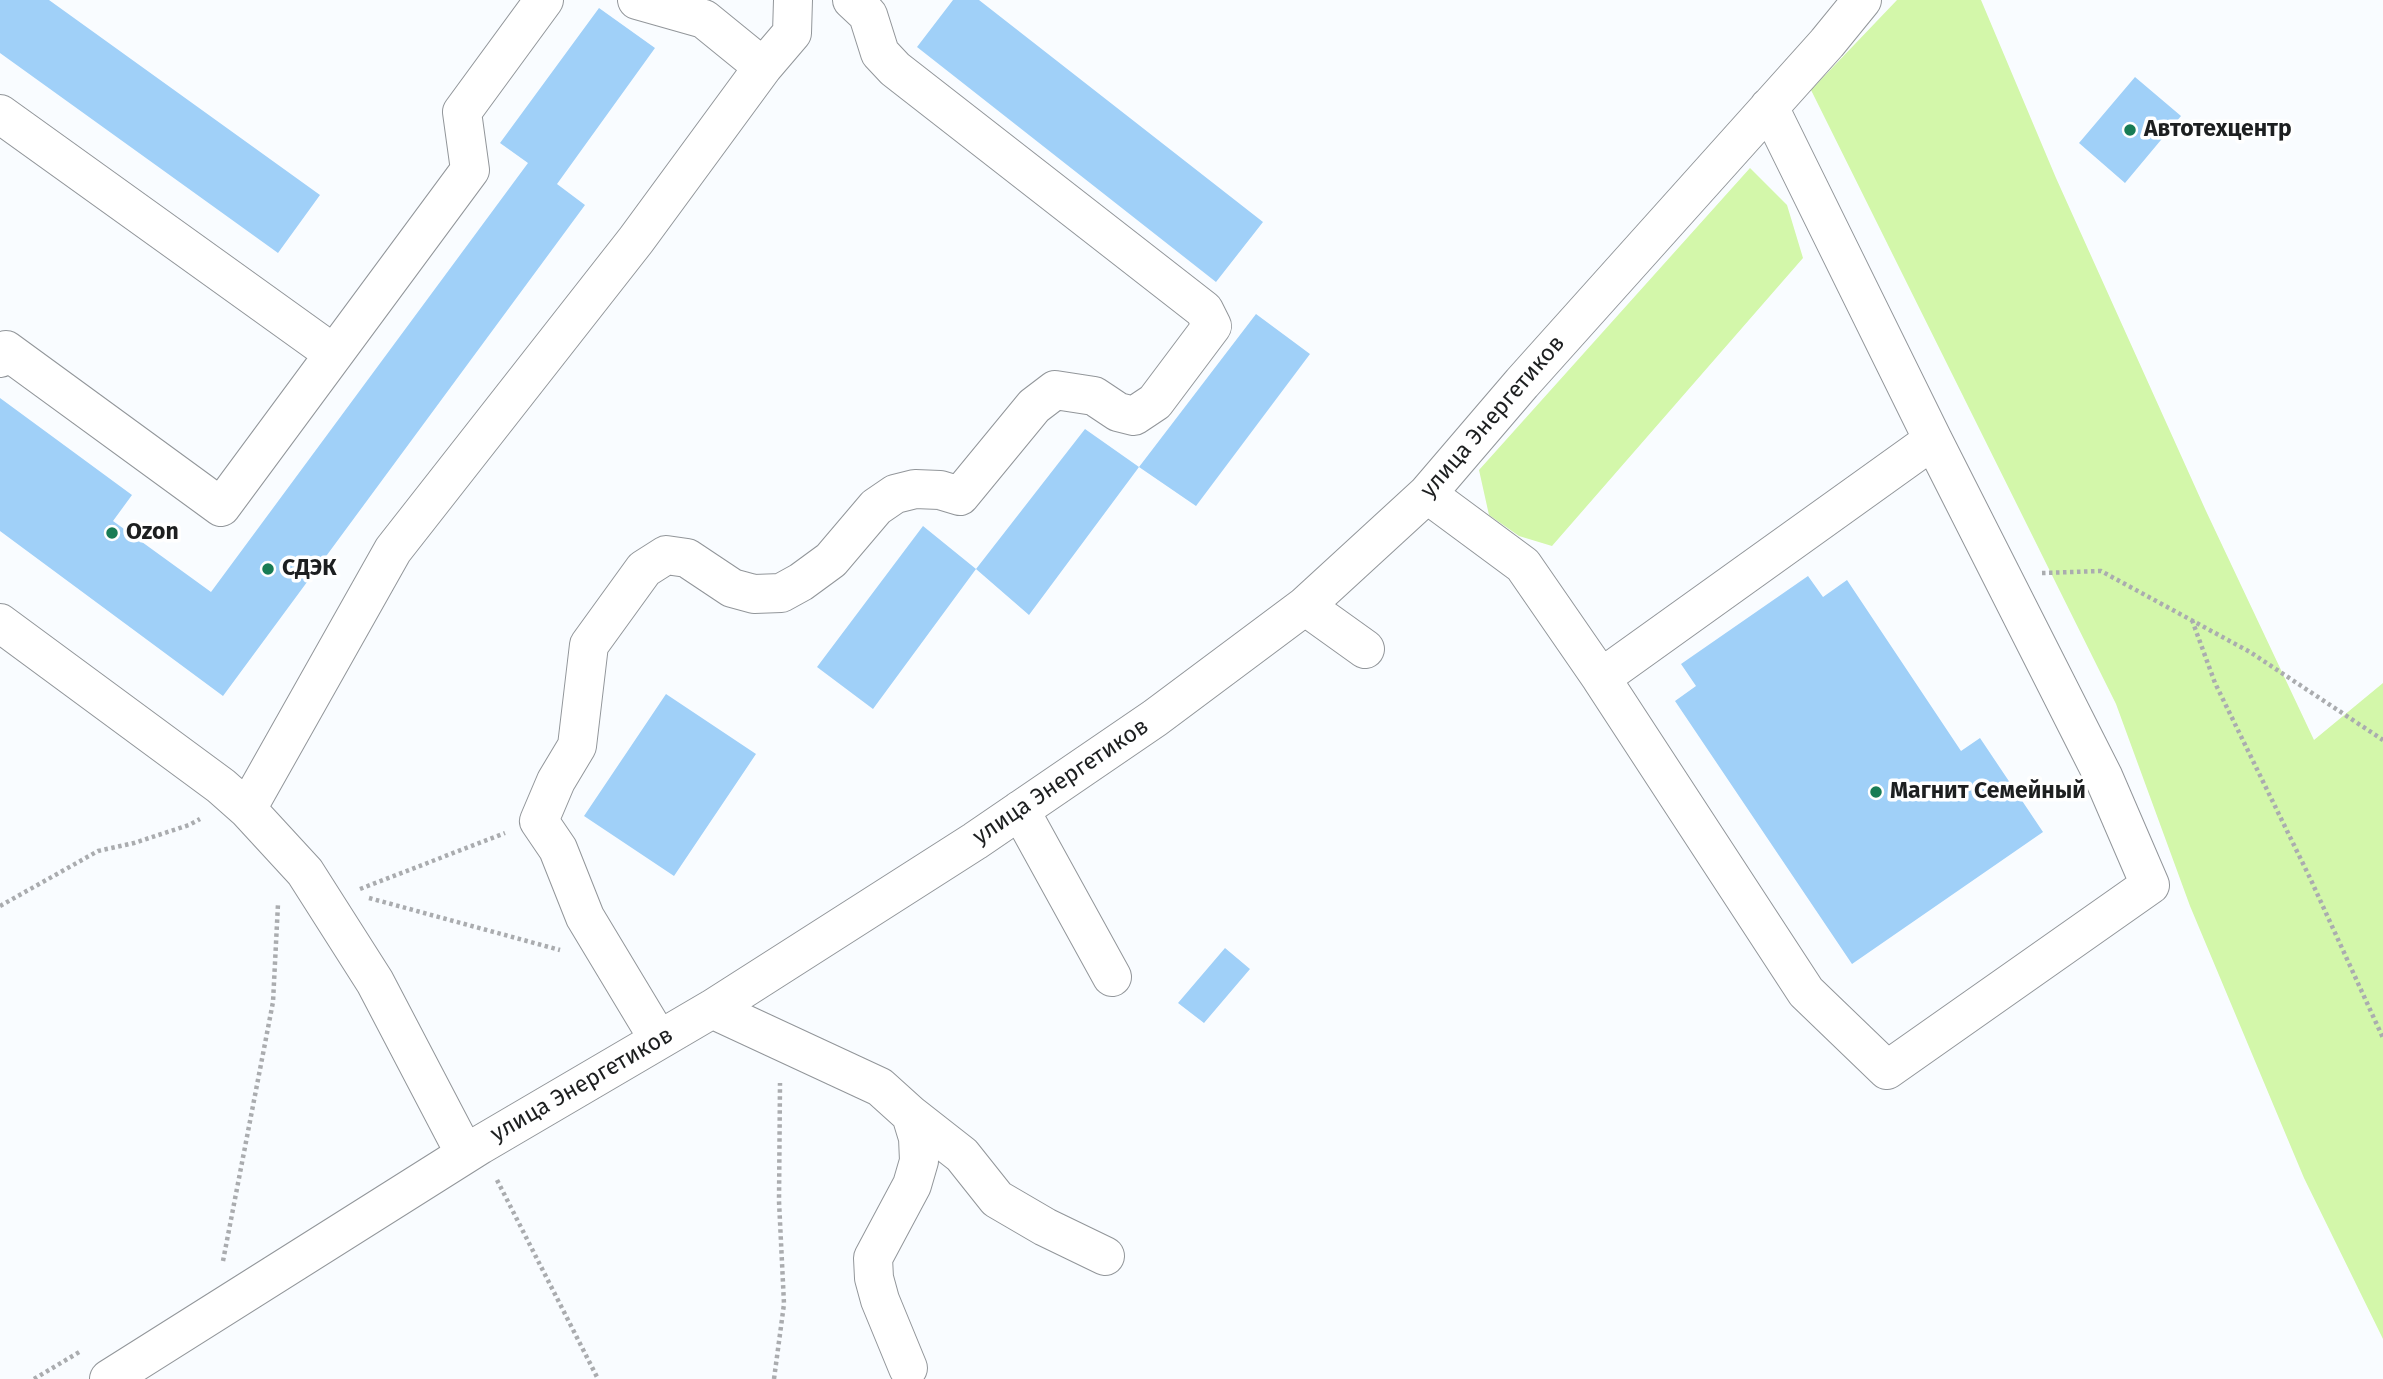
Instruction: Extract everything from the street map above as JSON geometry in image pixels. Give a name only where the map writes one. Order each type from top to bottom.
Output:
[{"type":"street","points":[[0,358],[6,350],[221,507],[470,170],[462,112],[544,0]]},
{"type":"street","points":[[637,0],[704,19],[763,67]]},
{"type":"street","points":[[241,804],[393,550],[636,240],[763,67],[792,33],[793,0]]},
{"type":"street","points":[[659,1040],[585,917],[558,849],[539,821],[556,781],[577,746],[589,645],[644,569],[666,555],[687,558],[732,587],[754,594],[781,593],[831,560],[876,507],[895,494],[915,489],[940,489],[960,496],[1034,406],[1055,390],[1094,396],[1118,412],[1134,416],[1155,402],[1212,326],[1204,310],[894,69],[880,53],[868,15],[852,0]]},
{"type":"street","name":"улица Энергетиков","points":[[109,1379],[472,1149],[712,1009],[1020,810],[1155,718],[1306,606],[1427,494],[1827,43],[1862,0]]},
{"type":"street","points":[[1427,494],[1523,565],[1601,678],[1807,992],[1886,1070],[2150,885],[2103,776],[1769,107]]},
{"type":"street","points":[[0,114],[334,354]]},
{"type":"street","points":[[1601,678],[1933,440]]},
{"type":"street","points":[[1306,606],[1365,649]]},
{"type":"street","points":[[0,623],[221,786],[305,872],[375,982],[472,1149]]},
{"type":"street","points":[[1020,810],[1112,977]]},
{"type":"street","points":[[712,1009],[880,1087],[962,1154],[997,1199],[1045,1227],[1105,1256]]},
{"type":"street","points":[[908,1368],[880,1300],[874,1278],[873,1258],[912,1185],[919,1161],[918,1138],[912,1115]]},
{"type":"path","points":[[2036,573],[2101,571],[2249,652],[2383,740]]},
{"type":"path","points":[[2192,620],[2215,683],[2310,878],[2383,1038]]},
{"type":"path","points":[[0,906],[98,851],[134,843],[189,825],[241,804]]},
{"type":"path","points":[[349,893],[539,821]]},
{"type":"path","points":[[222,1266],[273,1002],[282,847]]},
{"type":"path","points":[[362,897],[561,950]]},
{"type":"path","points":[[774,1379],[784,1304],[779,1201],[780,1068],[796,1048]]},
{"type":"path","points":[[472,1149],[598,1379]]},
{"type":"green space","points":[[1897,0],[1981,0],[2056,178],[2206,511],[2314,740],[2383,683],[2383,1339],[2304,1178],[2190,906],[2116,704],[1811,90]]},
{"type":"green space","points":[[1750,168],[1787,205],[1803,258],[1552,546],[1519,536],[1489,515],[1479,470]]},
{"type":"building","points":[[0,0],[49,0],[320,195],[278,253],[0,53]]},
{"type":"building","points":[[953,0],[979,0],[1263,222],[1216,282],[917,47]]},
{"type":"building","points":[[599,8],[655,48],[557,184],[585,205],[223,696],[0,531],[0,398],[132,495],[113,521],[211,592],[528,163],[500,143]]},
{"type":"building","name":"Автотехцентр","points":[[2135,77],[2181,116],[2125,183],[2079,143]]},
{"type":"building","points":[[1256,314],[1310,354],[1196,506],[1139,467]]},
{"type":"building","points":[[1085,429],[1139,467],[1029,615],[976,569]]},
{"type":"building","points":[[923,526],[976,569],[873,709],[817,667]]},
{"type":"building","name":"Магнит Семейный","points":[[1808,576],[1823,597],[1847,580],[1961,751],[1980,738],[2043,832],[1852,964],[1675,701],[1696,686],[1681,664]]},
{"type":"building","points":[[666,694],[756,754],[674,876],[584,816]]},
{"type":"building","points":[[1225,948],[1250,969],[1204,1023],[1178,1003]]},
{"type":"place","name":"Автотехцентр","points":[[2130,130]]},
{"type":"place","name":"Ozon","points":[[112,533]]},
{"type":"place","name":"СДЭК","points":[[268,569]]},
{"type":"place","name":"Магнит Семейный","points":[[1876,792]]}]
